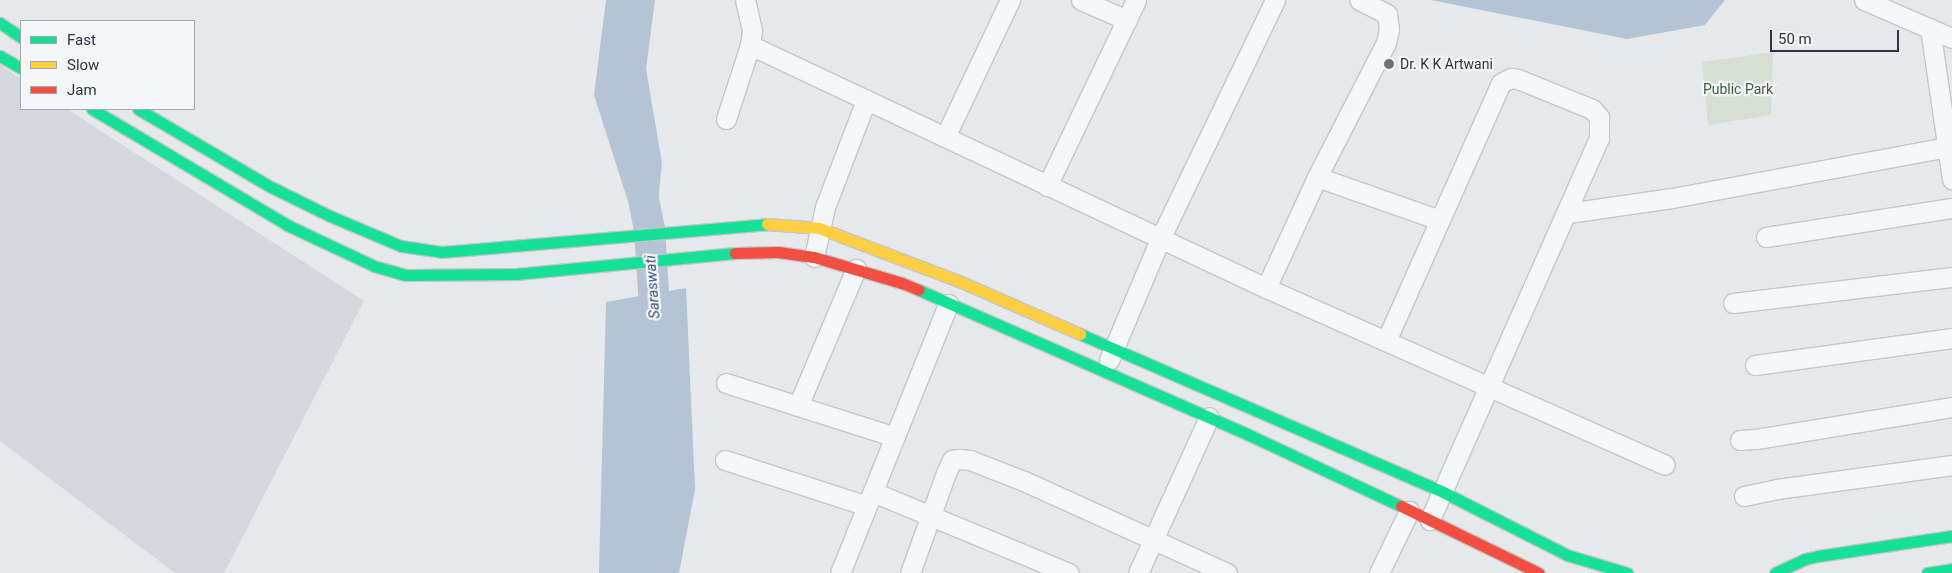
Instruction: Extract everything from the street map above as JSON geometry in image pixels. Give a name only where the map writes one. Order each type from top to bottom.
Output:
[{"type":"main road","points":[[0,23],[20,36]]},
{"type":"main road","points":[[0,56],[20,67]]},
{"type":"main road","points":[[94,110],[287,225],[374,266],[406,275],[516,274],[612,262],[718,253],[778,252],[814,257],[902,283],[1346,479],[1539,573]]},
{"type":"main road","points":[[140,110],[271,187],[330,216],[401,246],[442,252],[713,226],[787,224],[819,228],[961,282],[1442,492],[1566,555],[1627,573]]},
{"type":"main road","points":[[1775,573],[1806,559],[1818,556],[1952,536]]},
{"type":"main road","points":[[1927,573],[1952,569]]},
{"type":"street","points":[[726,119],[750,45],[752,30],[745,0]]},
{"type":"street","points":[[945,138],[1010,0]]},
{"type":"street","points":[[1081,0],[1127,20]]},
{"type":"street","points":[[1047,186],[1136,0]]},
{"type":"street","points":[[1104,371],[1160,239],[1275,0]]},
{"type":"street","points":[[1266,288],[1317,177],[1386,42],[1389,30],[1387,14],[1359,0]]},
{"type":"street","points":[[1864,0],[1952,38]]},
{"type":"street","points":[[1930,28],[1950,147],[1952,178]]},
{"type":"street","points":[[750,45],[1266,288],[1665,465]]},
{"type":"street","points":[[1386,341],[1501,83],[1511,78],[1518,79],[1592,109],[1600,117],[1599,138],[1568,213],[1430,520]]},
{"type":"street","points":[[814,257],[819,228],[866,100]]},
{"type":"street","points":[[1568,213],[1672,198],[1950,147]]},
{"type":"street","points":[[1317,177],[1440,220]]},
{"type":"street","points":[[1766,237],[1952,208]]},
{"type":"street","points":[[798,406],[856,269]]},
{"type":"street","points":[[1733,303],[1952,278]]},
{"type":"street","points":[[840,573],[948,304]]},
{"type":"street","points":[[1755,365],[1952,338]]},
{"type":"street","points":[[726,383],[895,437]]},
{"type":"street","points":[[1740,440],[1756,440],[1952,407]]},
{"type":"street","points":[[1138,573],[1209,417]]},
{"type":"street","points":[[725,460],[930,516],[1069,573]]},
{"type":"street","points":[[910,573],[952,460],[970,460],[1024,481],[1228,573]]},
{"type":"street","points":[[1744,496],[1777,489],[1952,465]]},
{"type":"street","points":[[1379,573],[1410,511]]},
{"type":"shaded area","points":[[0,65],[20,78],[20,110],[69,110],[364,301],[224,573],[175,573],[0,441]]},
{"type":"green space","name":"Public Park","points":[[1773,52],[1771,115],[1708,125],[1702,62]]},
{"type":"water","points":[[606,0],[655,0],[646,69],[662,163],[657,214],[632,214],[594,95]]},
{"type":"water","points":[[1431,0],[1725,0],[1705,25],[1627,39]]},
{"type":"water","points":[[686,288],[695,489],[679,573],[599,573],[606,302]]},
{"type":"waterway","name":"Saraswati","points":[[638,173],[649,229],[656,337]]},
{"type":"traffic: fast","points":[[0,23],[20,36]]},
{"type":"traffic: fast","points":[[0,56],[20,67]]},
{"type":"traffic: fast","points":[[94,110],[287,225],[374,266],[406,275],[516,274],[735,253]]},
{"type":"traffic: fast","points":[[140,110],[271,187],[330,216],[401,246],[442,252],[767,224]]},
{"type":"traffic: fast","points":[[919,290],[1247,434],[1401,506]]},
{"type":"traffic: fast","points":[[1080,334],[1443,492],[1567,555],[1627,573]]},
{"type":"traffic: fast","points":[[1775,573],[1805,559],[1818,556],[1952,536]]},
{"type":"traffic: fast","points":[[1927,573],[1952,569]]},
{"type":"traffic: slow","points":[[767,224],[819,228],[961,282],[1080,334]]},
{"type":"traffic: jam","points":[[735,253],[778,252],[814,257],[902,283],[919,290]]},
{"type":"traffic: jam","points":[[1401,506],[1539,573]]},
{"type":"place","name":"Dr. K K Artwani","points":[[1389,64]]}]
